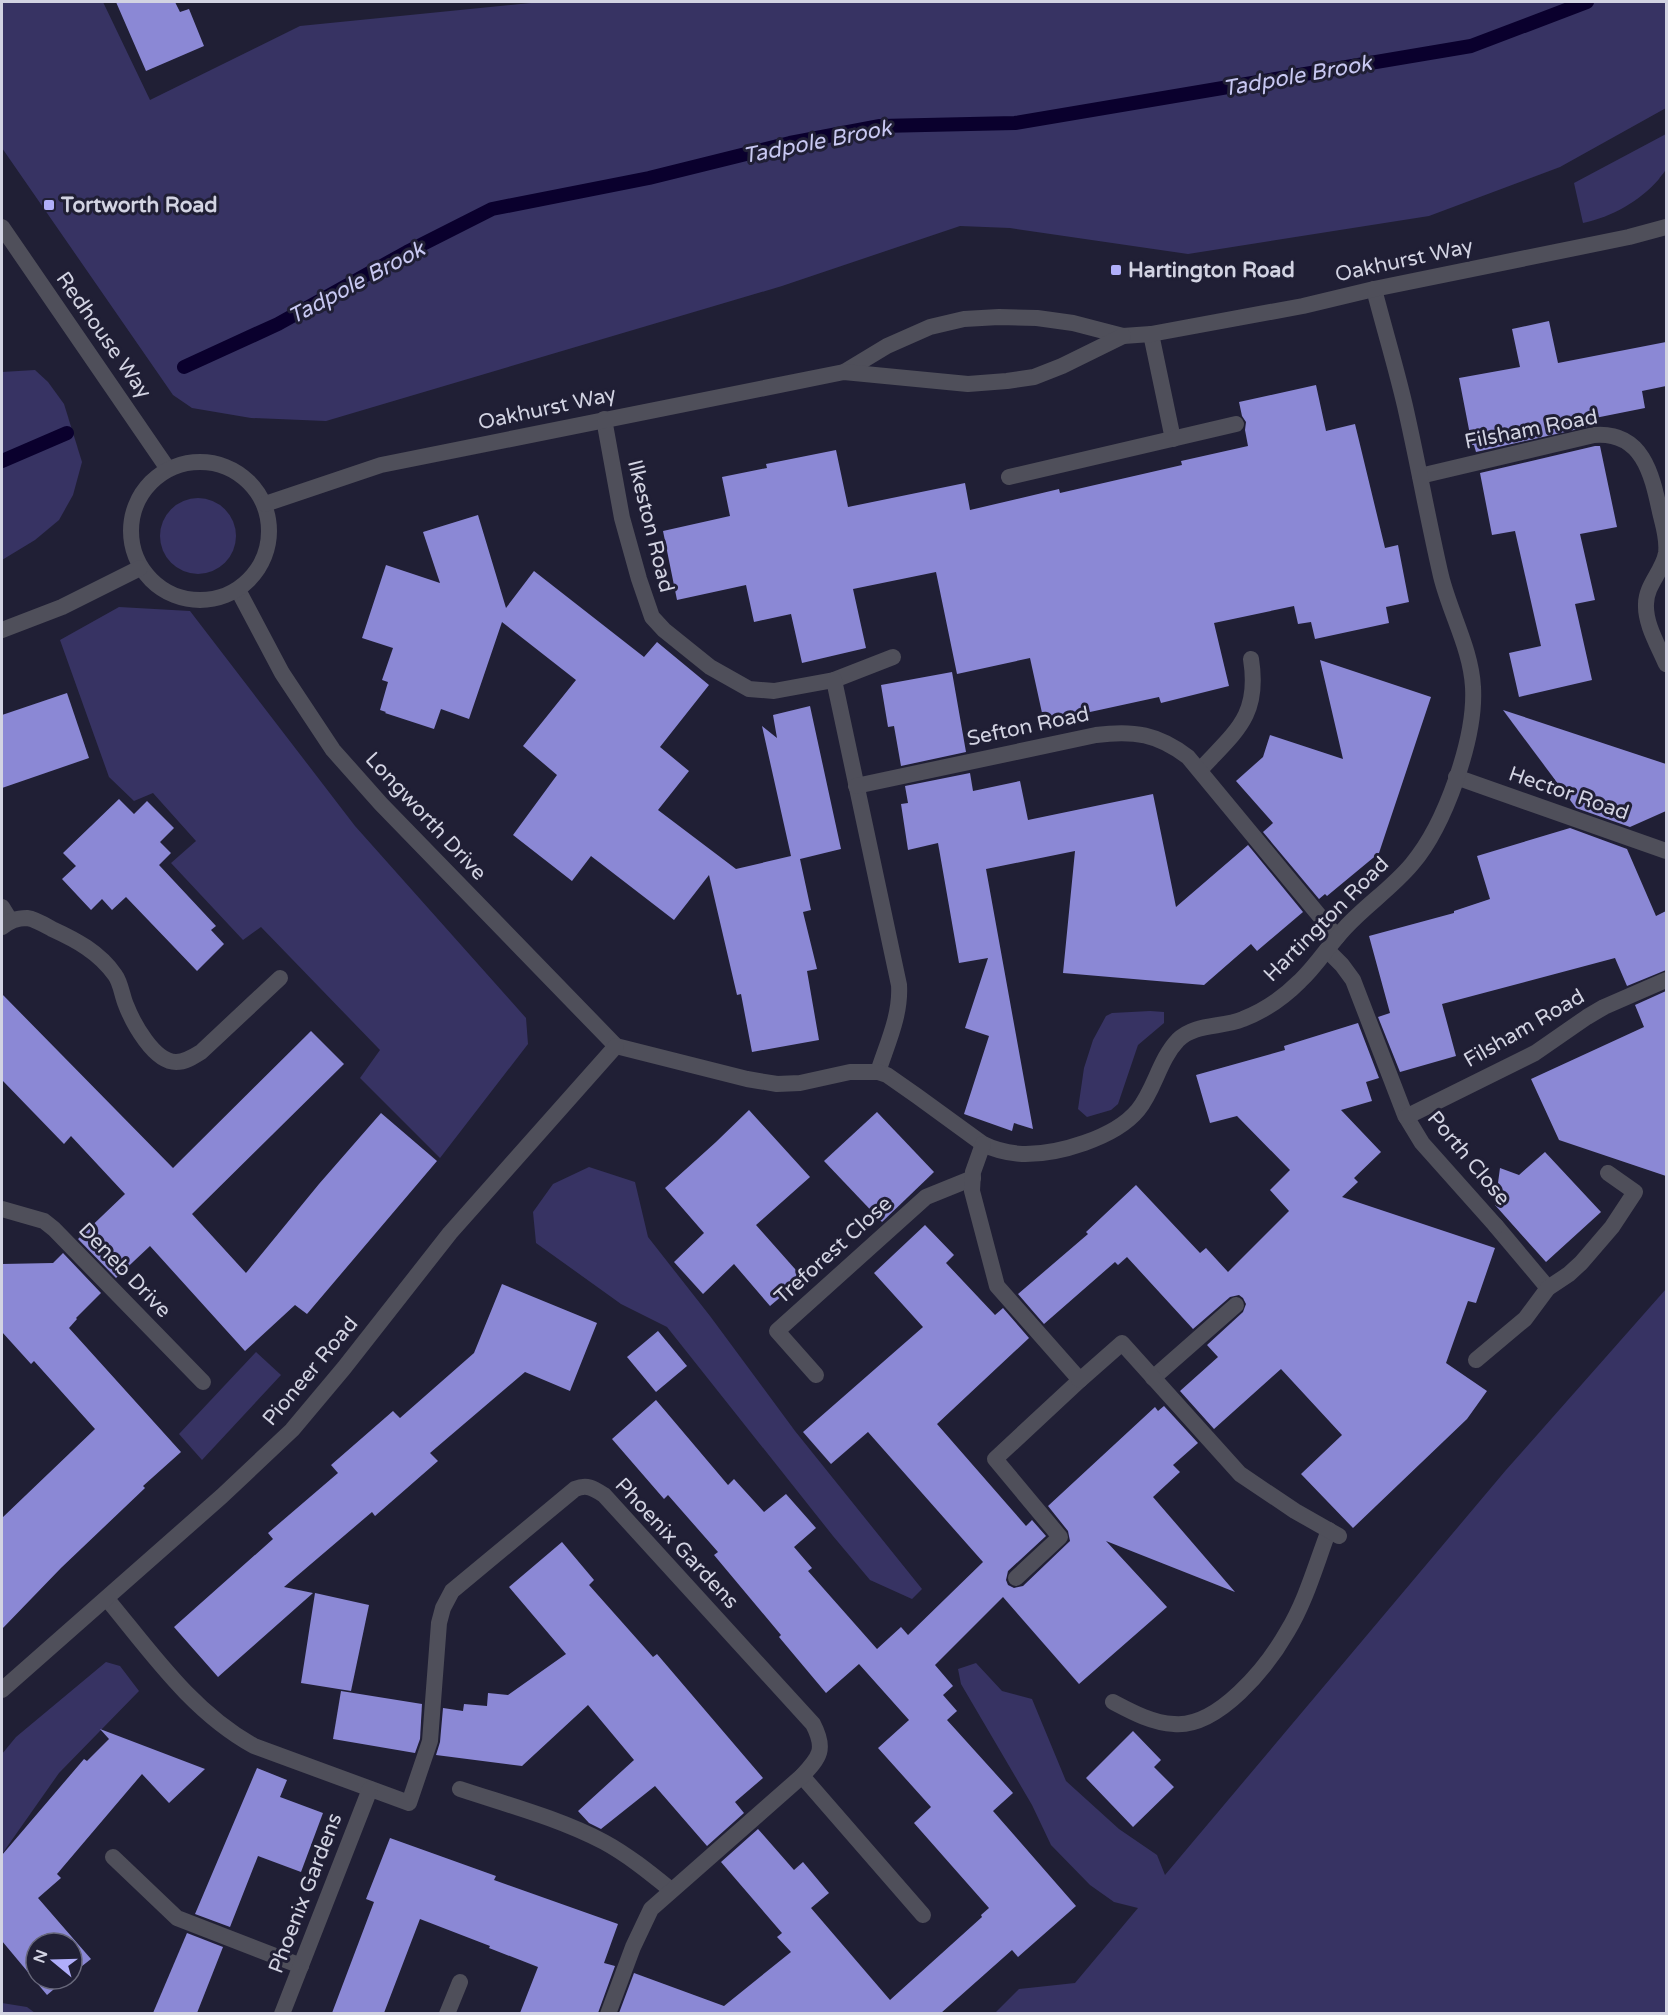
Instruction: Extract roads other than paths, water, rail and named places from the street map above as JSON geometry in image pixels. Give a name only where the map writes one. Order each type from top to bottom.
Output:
[{"type":"street","name":"Redhouse Way","points":[[2,227],[168,469]]},
{"type":"street","name":"Oakhurst Way","points":[[844,372],[887,346],[930,327],[964,319],[1037,318],[1073,323],[1123,336],[1151,334],[1303,306],[1374,289],[1629,237],[1666,227]]},
{"type":"street","name":"Hartington Road","points":[[878,1072],[887,1075],[982,1144],[995,1150],[1020,1154],[1050,1152],[1096,1138],[1120,1126],[1137,1112],[1166,1056],[1183,1035],[1196,1029],[1242,1020],[1262,1011],[1299,982],[1332,943],[1397,881],[1422,852],[1442,814],[1456,777],[1470,729],[1473,686],[1470,666],[1441,577],[1405,404],[1374,289]]},
{"type":"street","points":[[1151,334],[1173,439]]},
{"type":"street","name":"Oakhurst Way","points":[[265,504],[381,465],[844,372],[968,384],[1034,377],[1123,336]]},
{"type":"street","name":"Ilkeston Road","points":[[604,419],[622,518],[639,579],[652,617],[664,630],[710,667],[749,689],[774,691],[834,680],[893,657]]},
{"type":"street","points":[[1009,477],[1236,424]]},
{"type":"street","name":"Filsham Road","points":[[1420,476],[1594,435],[1611,435],[1629,444],[1641,455],[1653,478],[1666,537],[1666,554],[1652,581],[1645,606],[1653,635],[1666,664]]},
{"type":"street","points":[[191,462],[213,462],[235,470],[252,484],[265,504],[270,526],[267,550],[258,571],[238,590],[221,598],[198,601],[175,597],[155,585],[140,568],[131,546],[130,523],[137,501],[150,482],[168,469],[191,462]]},
{"type":"street","points":[[2,630],[62,607],[140,568]]},
{"type":"street","name":"Longworth Drive","points":[[238,590],[282,673],[333,750],[381,804],[616,1046]]},
{"type":"street","points":[[1200,770],[1242,724],[1250,707],[1254,681],[1251,659]]},
{"type":"street","points":[[616,1046],[747,1079],[777,1084],[800,1083],[850,1072],[878,1072],[897,1013],[900,998],[899,985],[834,680]]},
{"type":"street","name":"Sefton Road","points":[[856,786],[1096,735],[1122,732],[1144,735],[1169,744],[1200,770],[1332,943]]},
{"type":"street","name":"Hector Road","points":[[1456,777],[1666,851]]},
{"type":"street","points":[[4,918],[29,918],[77,941],[98,956],[116,976],[129,1014],[141,1035],[168,1061],[177,1062],[189,1059],[201,1052],[280,978]]},
{"type":"street","name":"Porth Close","points":[[1332,943],[1353,980],[1406,1117],[1422,1143],[1548,1288]]},
{"type":"street","name":"Filsham Road","points":[[1406,1117],[1535,1053],[1604,1007],[1666,980]]},
{"type":"street","name":"Pioneer Road","points":[[2,1690],[222,1496],[292,1430],[450,1233],[616,1046]]},
{"type":"street","points":[[982,1144],[972,1191],[997,1286],[1080,1380]]},
{"type":"street","points":[[1476,1360],[1528,1315],[1548,1288],[1581,1263],[1611,1227],[1635,1192],[1608,1173]]},
{"type":"street","name":"Treforest Close","points":[[816,1375],[777,1331],[926,1197],[973,1178]]},
{"type":"street","name":"Deneb Drive","points":[[2,1209],[44,1221],[54,1229],[203,1382]]},
{"type":"street","points":[[1153,1378],[1236,1305]]},
{"type":"street","points":[[1016,1578],[1060,1537],[995,1459],[1122,1343],[1240,1474],[1278,1500],[1334,1533],[1288,1631],[1272,1656],[1230,1700],[1211,1715],[1192,1722],[1174,1724],[1153,1720],[1113,1702]]},
{"type":"street","name":"Phoenix Gardens","points":[[107,1599],[182,1689],[212,1719],[231,1733],[254,1746],[410,1803],[430,1742],[439,1623],[443,1608],[452,1591],[568,1495],[583,1486],[590,1486],[604,1495],[813,1724],[821,1738],[816,1761],[802,1776],[672,1890],[646,1917],[608,2013]]},
{"type":"street","points":[[802,1776],[923,1915]]},
{"type":"street","name":"Phoenix Gardens","points":[[282,2013],[370,1789]]},
{"type":"street","points":[[460,1789],[563,1824],[604,1842],[672,1890]]},
{"type":"street","points":[[113,1857],[177,1918],[301,1966]]},
{"type":"street","points":[[447,2013],[460,1982]]},
{"type":"waterway","name":"Tadpole Brook","points":[[184,367],[278,324],[407,252],[492,209],[649,178],[790,143],[880,126],[1015,123],[1471,46],[1587,2]]},
{"type":"waterway","name":"Tadpole Brook","points":[[2,461],[67,433]]},
{"type":"place","name":"Tortworth Road","points":[[49,205]]},
{"type":"place","name":"Hartington Road","points":[[1116,270]]}]
